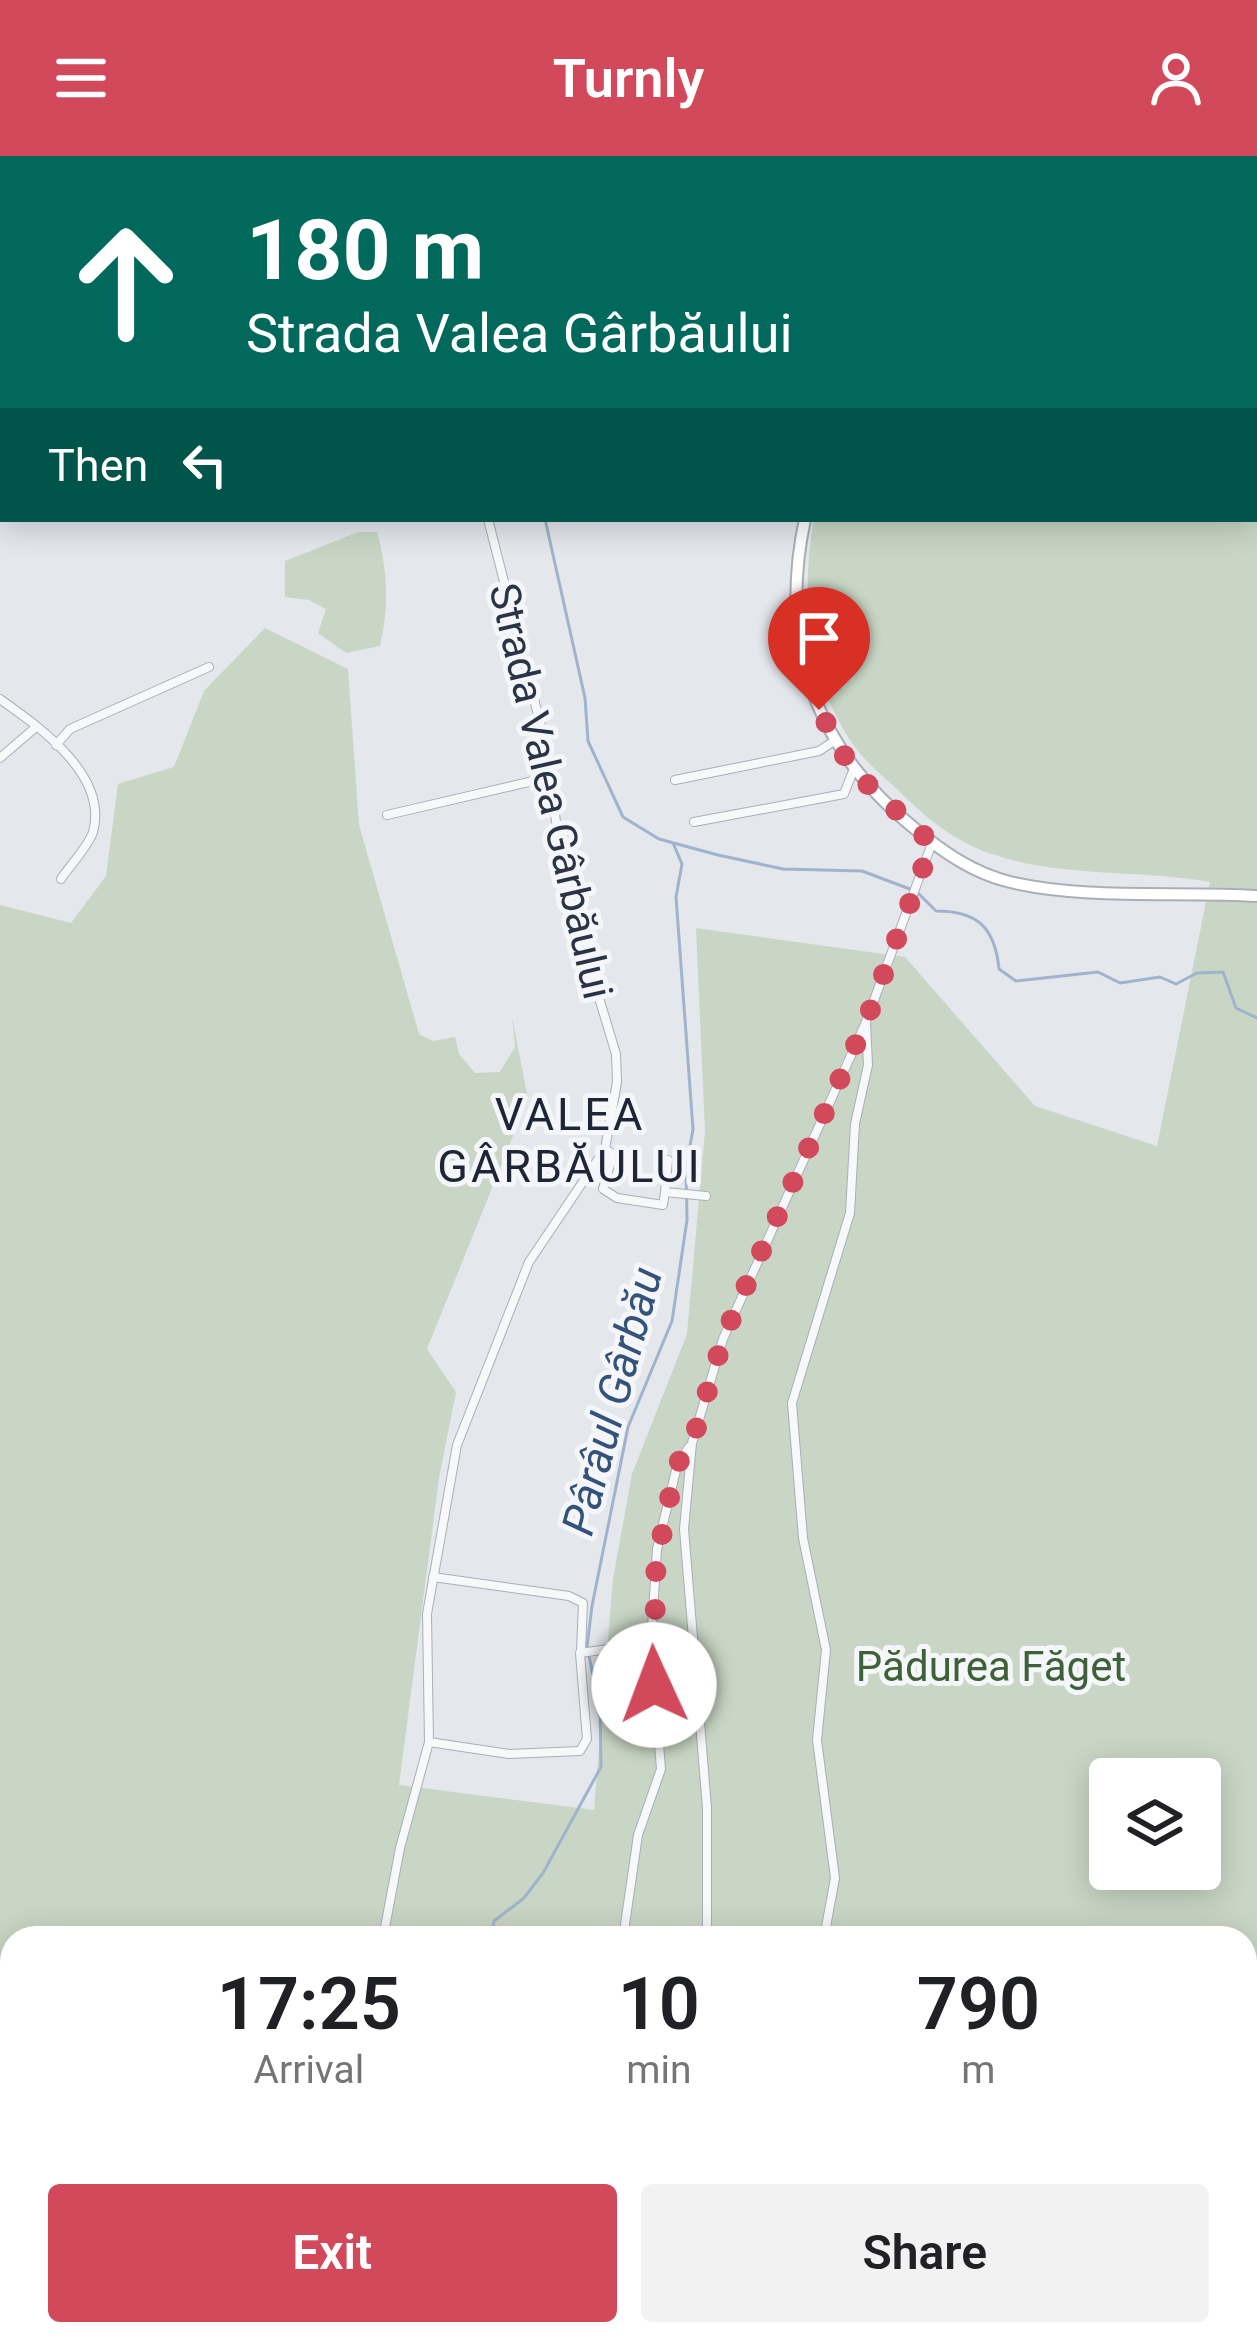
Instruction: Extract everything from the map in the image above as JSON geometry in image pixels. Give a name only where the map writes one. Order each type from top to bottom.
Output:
[{"type":"main road","points":[[804,522],[794,580],[796,621],[808,679],[834,741],[853,771],[932,843],[978,871],[1035,887],[1257,896]]},
{"type":"street","name":"Strada Valea Gârbăului","points":[[489,522],[550,777],[564,882],[616,1054],[605,1149]]},
{"type":"street","points":[[56,745],[70,729],[209,668]]},
{"type":"street","points":[[0,699],[56,745],[81,775],[92,802],[93,832],[61,879]]},
{"type":"street","points":[[0,758],[36,727]]},
{"type":"street","points":[[675,779],[819,751],[834,741]]},
{"type":"street","points":[[694,822],[844,794],[853,771]]},
{"type":"street","points":[[387,815],[550,777]]},
{"type":"street","points":[[707,1926],[707,1808],[683,1529],[692,1443],[723,1339],[866,1022],[915,900],[932,843]]},
{"type":"street","points":[[826,1926],[835,1878],[817,1740],[826,1650],[803,1538],[792,1403],[850,1214],[855,1124],[868,1065],[866,1022]]},
{"type":"street","points":[[385,1926],[400,1848],[429,1742],[424,1654],[433,1577],[467,1409],[537,1246],[605,1149],[613,1154],[603,1189],[617,1198],[663,1204],[668,1160]]},
{"type":"street","points":[[664,1192],[706,1196]]},
{"type":"street","points":[[625,1926],[638,1835],[661,1769],[651,1643],[657,1549],[676,1466],[692,1443]]},
{"type":"street","points":[[429,1742],[509,1754],[580,1751],[587,1738],[583,1603],[535,1590],[433,1577]]},
{"type":"street","points":[[586,1650],[651,1643]]},
{"type":"green space","name":"Pădurea Făget","points":[[814,522],[1257,522],[1257,1926],[0,1926],[0,905],[71,923],[106,876],[118,784],[174,767],[204,691],[265,628],[348,669],[359,825],[419,1034],[433,1041],[455,1037],[459,1054],[475,1073],[500,1072],[515,1047],[512,1017],[528,1099],[427,1349],[456,1392],[439,1478],[399,1785],[594,1810],[613,1579],[632,1474],[687,1334],[705,1131],[696,928],[905,957],[1035,1106],[1157,1146],[1210,882],[1019,862],[943,829],[871,766],[839,722],[818,666],[808,578]]},
{"type":"green space","points":[[358,532],[377,532],[385,575],[385,617],[380,646],[346,653],[318,633],[326,609],[309,600],[285,597],[285,561]]},
{"type":"waterway","name":"Pârâul Gârbău","points":[[546,522],[585,698],[588,741],[623,817],[659,839],[718,855],[783,869],[862,871],[910,889]]},
{"type":"waterway","name":"Pârâul Gârbău","points":[[493,1926],[543,1873],[601,1767],[600,1707],[587,1647],[592,1606],[628,1427],[672,1321],[687,1220],[686,1169],[693,1129],[676,897],[682,864],[673,843]]},
{"type":"waterway","points":[[918,893],[936,911],[963,914],[982,925],[993,943],[999,969],[1016,981],[1098,972],[1120,983],[1160,977],[1176,984],[1197,973],[1223,972],[1236,1008],[1257,1018]]},
{"type":"district","name":"VALEA GÂRBĂULUI","points":[[570,1140]]},
{"type":"route","points":[[654,1685],[651,1643],[657,1549],[676,1466],[692,1443],[723,1339],[866,1022],[915,900],[932,843],[853,771],[819,710]]}]
